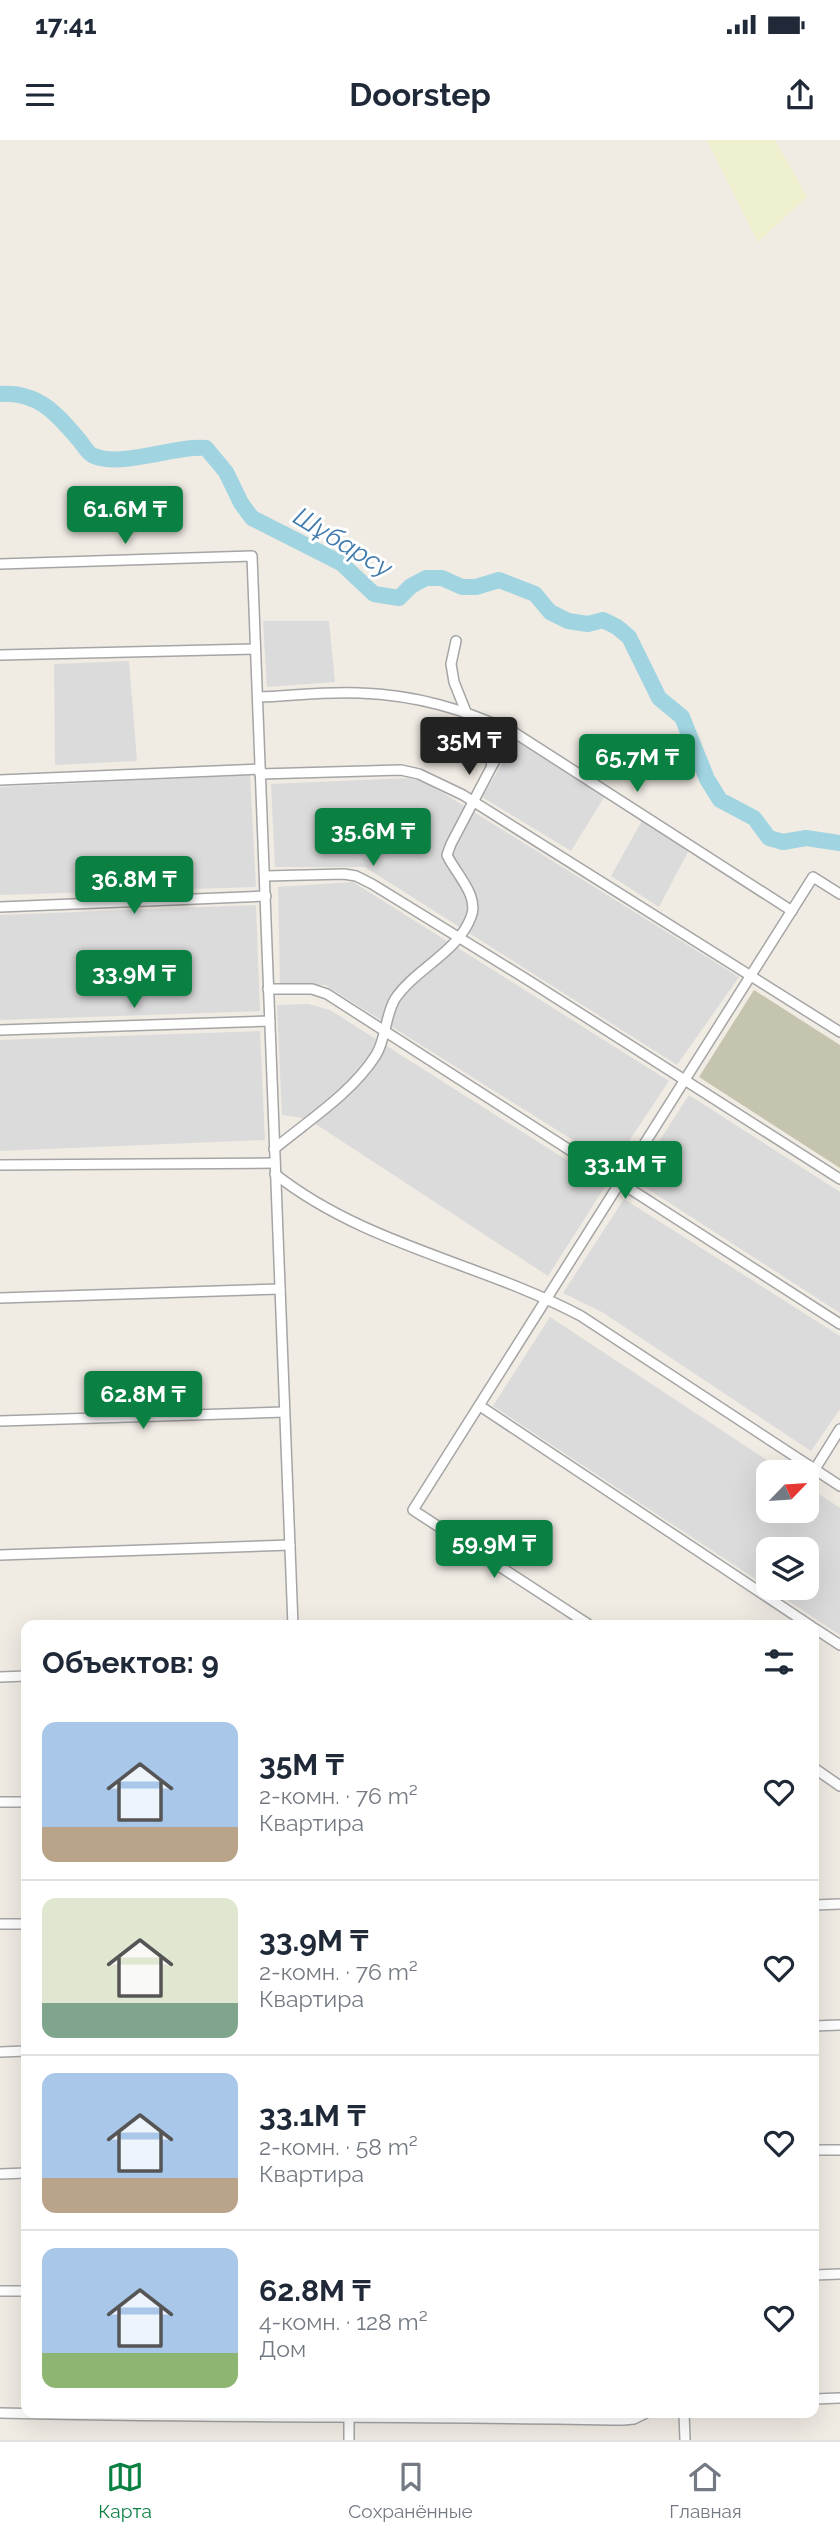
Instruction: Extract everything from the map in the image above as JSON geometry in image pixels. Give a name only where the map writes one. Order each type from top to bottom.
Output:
[{"type":"street","points":[[0,564],[252,556],[293,1620]]},
{"type":"street","points":[[456,641],[451,664],[454,682],[486,745],[492,765]]},
{"type":"street","points":[[0,655],[256,649]]},
{"type":"street","points":[[258,697],[358,692],[420,699],[467,712],[515,733],[792,911]]},
{"type":"street","points":[[274,1149],[341,1095],[366,1068],[378,1052],[395,999],[458,937],[472,916],[473,901],[447,855],[450,844],[504,743],[515,733]]},
{"type":"street","points":[[0,780],[260,771],[401,770],[419,774],[472,802],[840,1032]]},
{"type":"street","points":[[266,876],[356,876],[458,937],[840,1179]]},
{"type":"street","points":[[582,1620],[413,1510],[813,877],[840,894]]},
{"type":"street","points":[[0,907],[266,896]]},
{"type":"street","points":[[268,989],[312,989],[327,994],[840,1324]]},
{"type":"street","points":[[0,1030],[270,1020]]},
{"type":"street","points":[[0,1165],[275,1163]]},
{"type":"street","points":[[275,1174],[300,1194],[393,1241],[548,1298],[581,1316],[801,1460]]},
{"type":"street","points":[[0,1298],[280,1289]]},
{"type":"street","points":[[480,1406],[801,1620]]},
{"type":"street","points":[[0,1421],[285,1412]]},
{"type":"street","points":[[819,1463],[840,1429]]},
{"type":"street","points":[[819,1472],[840,1486]]},
{"type":"street","points":[[0,1555],[290,1545]]},
{"type":"street","points":[[819,1632],[840,1645]]},
{"type":"street","points":[[0,1677],[21,1676]]},
{"type":"street","points":[[819,1771],[840,1786]]},
{"type":"street","points":[[0,1802],[21,1802]]},
{"type":"street","points":[[819,1905],[840,1904]]},
{"type":"street","points":[[0,1924],[21,1924]]},
{"type":"street","points":[[819,2026],[840,2025]]},
{"type":"street","points":[[0,2052],[21,2051]]},
{"type":"street","points":[[819,2150],[840,2150]]},
{"type":"street","points":[[0,2174],[21,2173]]},
{"type":"street","points":[[819,2275],[840,2274]]},
{"type":"street","points":[[0,2291],[21,2291]]},
{"type":"street","points":[[819,2399],[840,2398]]},
{"type":"street","points":[[0,2413],[21,2413]]},
{"type":"street","points":[[349,2418],[349,2440]]},
{"type":"street","points":[[534,2418],[634,2418]]},
{"type":"street","points":[[684,2418],[685,2440]]},
{"type":"shaded area","points":[[707,140],[775,140],[807,197],[758,242]]},
{"type":"shaded area","points":[[263,621],[329,621],[335,682],[267,687]]},
{"type":"shaded area","points":[[129,661],[137,761],[55,765],[54,664]]},
{"type":"shaded area","points":[[516,741],[606,794],[571,851],[482,797]]},
{"type":"shaded area","points":[[250,775],[256,887],[0,895],[0,787]]},
{"type":"shaded area","points":[[409,778],[427,783],[739,977],[677,1065],[365,867],[275,867],[271,784]]},
{"type":"shaded area","points":[[644,817],[690,848],[659,907],[611,876]]},
{"type":"shaded area","points":[[353,882],[669,1081],[613,1165],[325,985],[280,984],[278,887]]},
{"type":"shaded area","points":[[256,905],[260,1011],[0,1020],[0,915]]},
{"type":"shaded area","points":[[754,990],[840,1045],[840,1168],[699,1077]]},
{"type":"shaded area","points":[[308,1004],[330,1010],[606,1185],[548,1276],[308,1119],[282,1115],[277,1005]]},
{"type":"shaded area","points":[[260,1031],[265,1140],[0,1151],[0,1040]]},
{"type":"shaded area","points":[[689,1095],[840,1192],[840,1313],[634,1180]]},
{"type":"shaded area","points":[[624,1199],[840,1336],[840,1409],[811,1451],[602,1312],[563,1293]]},
{"type":"shaded area","points":[[550,1317],[767,1460],[756,1460],[756,1523],[819,1523],[819,1494],[840,1508],[840,1635],[787,1600],[819,1600],[819,1537],[756,1537],[756,1580],[493,1406]]},
{"type":"waterway","name":"Шұбарсу","points":[[0,394],[25,396],[46,406],[94,456],[106,459],[134,458],[206,448],[226,472],[241,503],[252,518],[341,563],[374,594],[399,598],[411,586],[426,578],[442,578],[462,587],[476,587],[499,580],[535,594],[550,612],[568,621],[588,624],[603,620],[617,627],[629,637],[659,698],[682,717],[707,779],[720,800],[754,818],[769,838],[783,842],[806,838],[840,843]]}]
